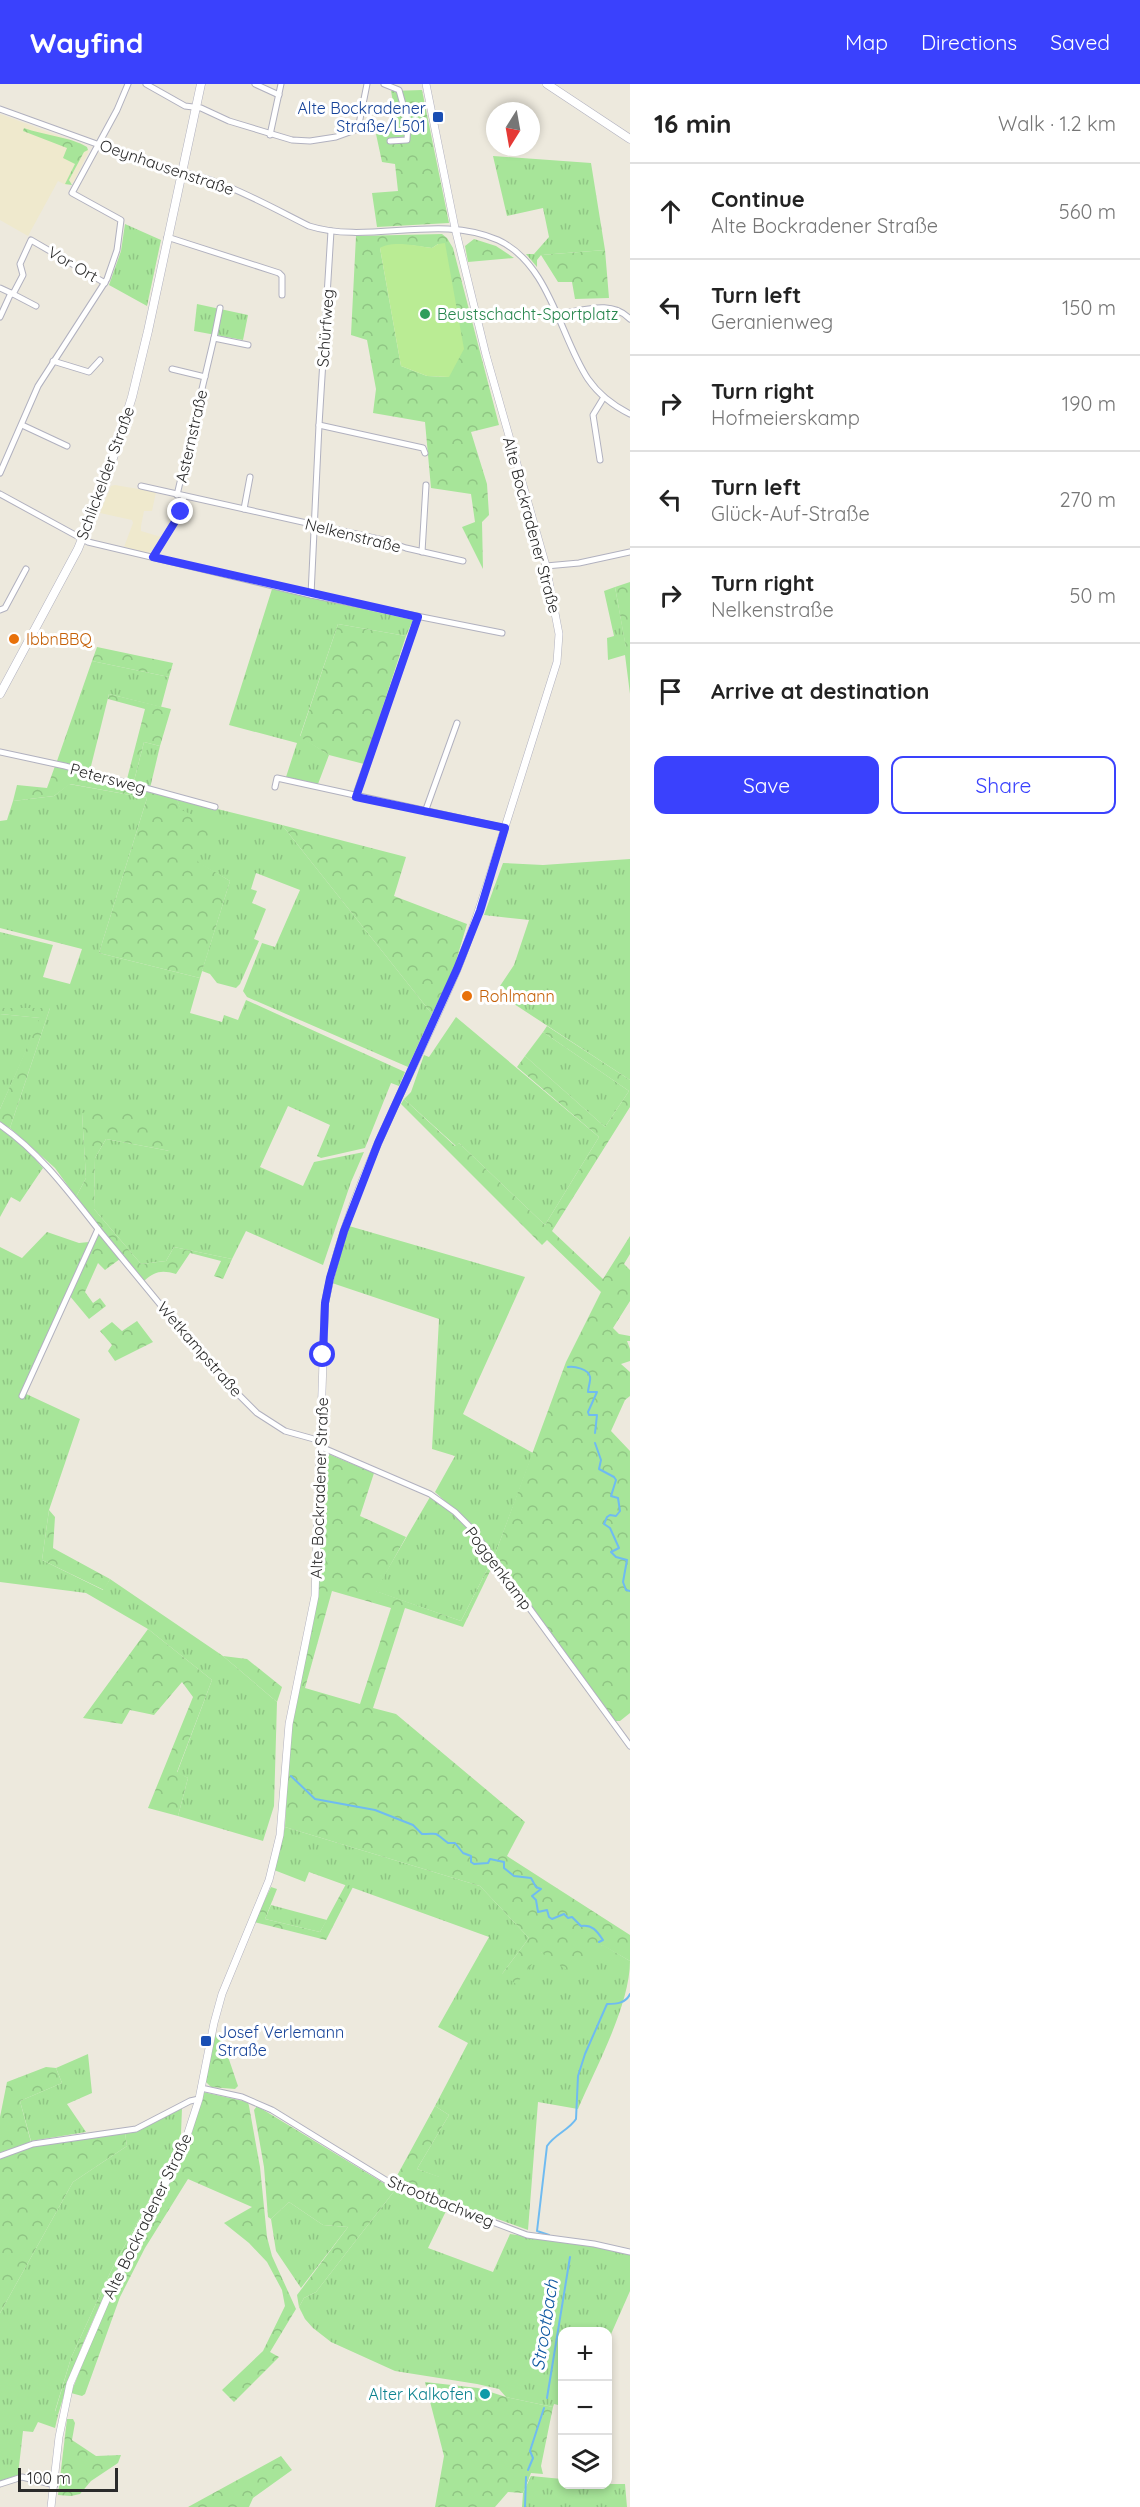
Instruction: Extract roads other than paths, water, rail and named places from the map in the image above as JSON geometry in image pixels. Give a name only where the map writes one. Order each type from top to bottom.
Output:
[{"type":"main road","name":"Schlickelder Straße","points":[[0,694],[83,538],[108,474],[132,397],[201,84]]},
{"type":"main road","points":[[547,84],[630,139]]},
{"type":"street","points":[[0,473],[38,386],[105,283],[117,250],[122,220],[72,193],[117,110],[128,84]]},
{"type":"street","points":[[146,84],[185,106],[270,135],[310,141],[336,137],[358,129],[368,84]]},
{"type":"street","points":[[255,84],[279,95]]},
{"type":"street","points":[[270,135],[281,84]]},
{"type":"street","points":[[384,84],[399,90],[408,123],[407,140],[390,141]]},
{"type":"street","name":"Alte Bockradener Straße","points":[[51,2507],[64,2407],[80,2358],[107,2298],[172,2172],[193,2121],[222,1994],[269,1880],[280,1835],[289,1724],[315,1596],[325,1303],[330,1278],[344,1231],[378,1143],[440,1008],[480,911],[556,662],[559,634],[546,566],[486,355],[455,228],[426,84]]},
{"type":"street","name":"Oeynhausenstraße","points":[[0,109],[166,169],[181,171],[224,184],[309,226],[331,231],[380,232],[455,228],[500,241],[519,255],[545,290],[588,378],[604,397],[630,414]]},
{"type":"street","name":"Schürfweg","points":[[311,595],[331,231]]},
{"type":"street","points":[[167,237],[279,273],[282,276],[282,295]]},
{"type":"street","name":"Vor Ort","points":[[12,294],[23,275],[20,264],[31,240],[105,283]]},
{"type":"street","points":[[0,288],[36,306]]},
{"type":"street","points":[[0,317],[12,294]]},
{"type":"street","points":[[558,314],[611,307],[622,310],[630,319]]},
{"type":"street","name":"Asternstraße","points":[[177,495],[220,308]]},
{"type":"street","points":[[214,338],[248,345]]},
{"type":"street","points":[[53,361],[89,372],[100,360]]},
{"type":"street","name":"Asternstraße","points":[[172,369],[205,377]]},
{"type":"street","points":[[600,460],[593,415],[604,397]]},
{"type":"street","points":[[22,425],[67,446]]},
{"type":"street","points":[[319,425],[423,448],[425,453]]},
{"type":"street","points":[[243,509],[250,477]]},
{"type":"street","points":[[422,552],[426,485]]},
{"type":"street","name":"Nelkenstraße","points":[[141,486],[463,561]]},
{"type":"street","points":[[0,494],[88,542],[311,595],[502,633]]},
{"type":"street","points":[[153,557],[181,512],[184,496]]},
{"type":"street","points":[[546,566],[630,552]]},
{"type":"street","points":[[0,610],[5,608],[26,569]]},
{"type":"street","points":[[356,797],[418,617]]},
{"type":"street","points":[[425,812],[457,723]]},
{"type":"street","name":"Petersweg","points":[[0,752],[65,766],[215,807]]},
{"type":"street","points":[[275,788],[278,778],[505,828]]},
{"type":"street","name":"Wetkampstraße","points":[[0,1125],[21,1140],[53,1172],[215,1371],[256,1413],[285,1431],[321,1444]]},
{"type":"street","points":[[22,1396],[98,1228]]},
{"type":"street","name":"Poggenkamp","points":[[321,1444],[430,1494],[455,1512],[471,1528],[630,1746]]},
{"type":"street","name":"Strootbachweg","points":[[201,2088],[242,2097],[272,2110],[392,2184],[526,2235],[594,2244],[630,2252]]},
{"type":"street","points":[[0,2156],[33,2144],[136,2129],[190,2101],[199,2099]]},
{"type":"street","points":[[0,2484],[22,2477],[55,2485]]},
{"type":"waterway","points":[[568,1367],[587,1372],[590,1378],[588,1392],[597,1392],[588,1412],[589,1415],[597,1415],[595,1433]]},
{"type":"waterway","points":[[595,1443],[601,1460],[599,1469],[616,1480],[611,1496],[618,1498],[620,1511],[616,1516],[607,1517],[604,1524],[610,1528],[619,1548],[611,1552],[616,1557],[627,1560],[623,1582],[626,1590],[630,1591]]},
{"type":"waterway","points":[[291,1776],[315,1799],[375,1810],[413,1825],[422,1834],[436,1834],[448,1843],[455,1843],[463,1853],[471,1856],[471,1862],[474,1864],[488,1863],[490,1859],[504,1862],[504,1868],[514,1876],[531,1878],[536,1887],[541,1889],[532,1896],[536,1900],[538,1912],[547,1910],[552,1919],[564,1914],[568,1918],[572,1917],[581,1926],[588,1926],[596,1931],[603,1940],[599,1942]]},
{"type":"waterway","name":"Strootbach","points":[[549,2235],[537,2231],[547,2146],[576,2119],[578,2076],[607,2004],[621,2002],[630,1994]]},
{"type":"waterway","name":"Strootbach","points":[[547,2398],[570,2257]]},
{"type":"waterway","name":"Strootbach","points":[[528,2470],[533,2458],[530,2451],[544,2408]]},
{"type":"waterway","name":"Strootbach","points":[[525,2507],[526,2477]]},
{"type":"place","name":"Alte Bockradener Straße/L501","points":[[438,117]]},
{"type":"place","name":"Beustschacht-Sportplatz","points":[[425,314]]},
{"type":"place","name":"IbbnBBQ","points":[[14,639]]},
{"type":"place","name":"Rohlmann","points":[[467,996]]},
{"type":"place","name":"Josef Verlemann Straße","points":[[206,2041]]},
{"type":"place","name":"Alter Kalkofen","points":[[485,2394]]}]
